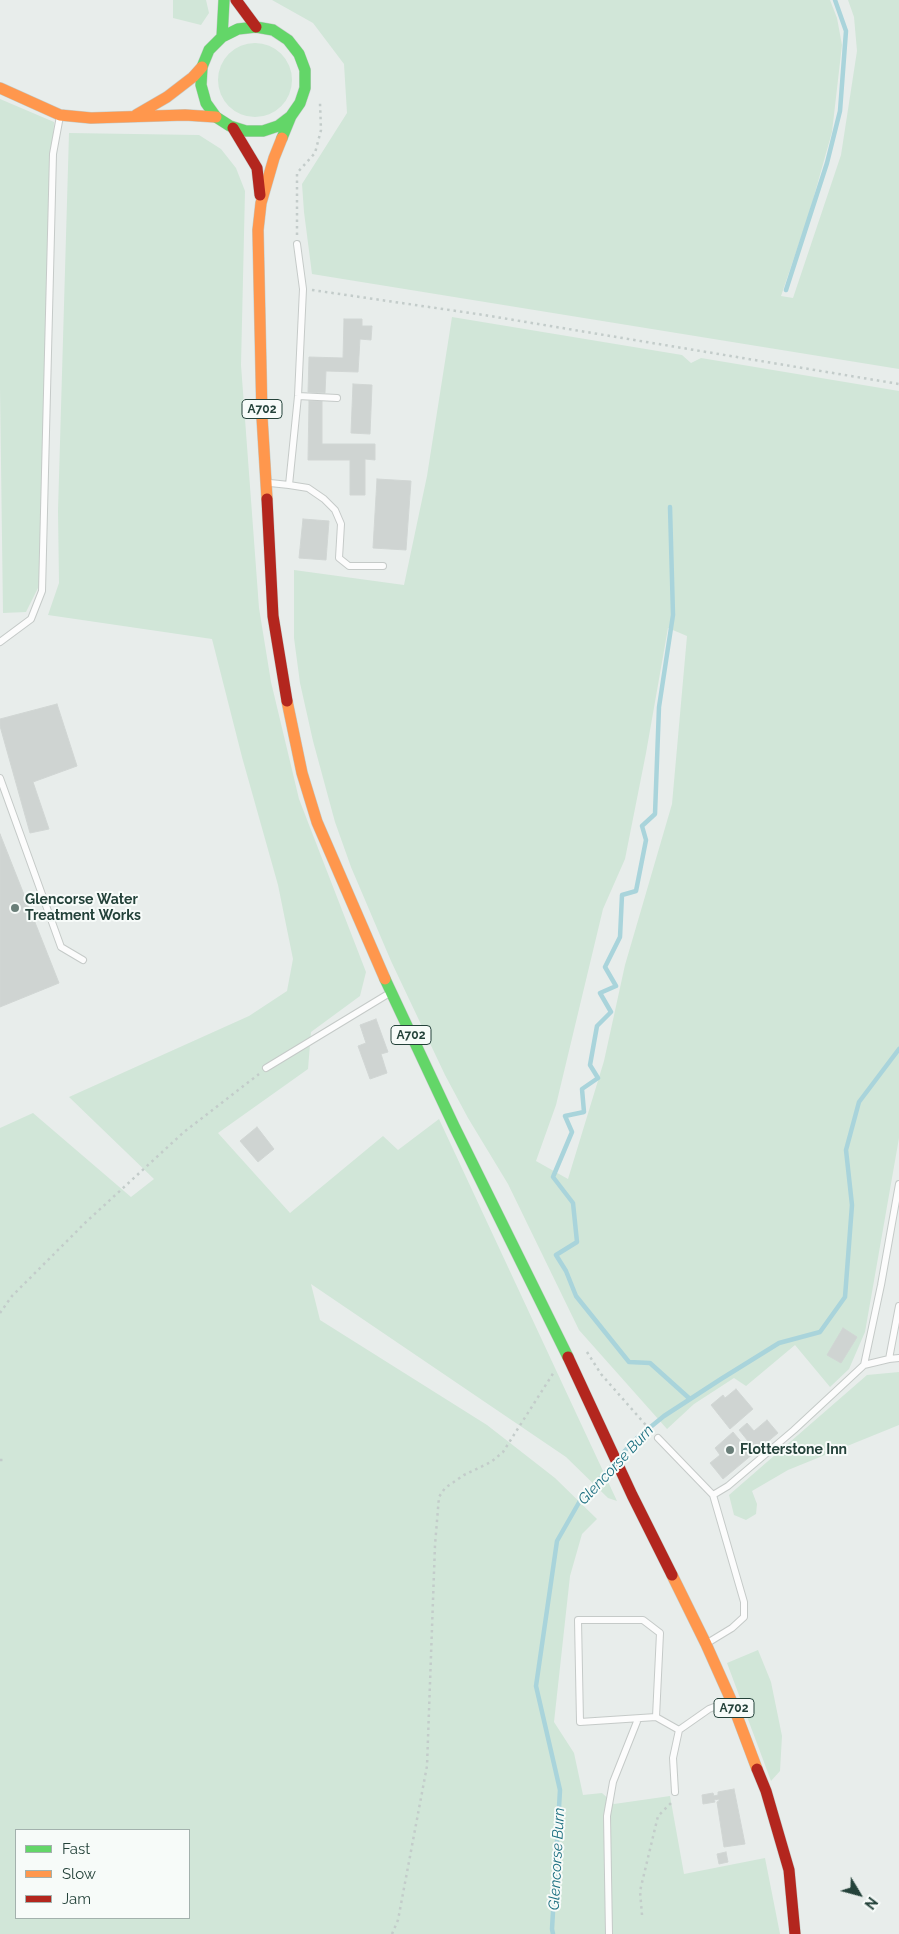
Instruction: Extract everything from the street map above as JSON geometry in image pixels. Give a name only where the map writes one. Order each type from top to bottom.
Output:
[{"type":"main road","points":[[136,115],[167,97],[193,77],[202,67],[209,50],[222,37],[224,0]]},
{"type":"main road","points":[[236,0],[256,27]]},
{"type":"main road","name":"A702","points":[[222,37],[238,29],[256,27],[273,30],[288,40],[300,54],[305,70],[305,88],[300,103],[291,116],[274,158],[261,203],[258,230],[262,417],[273,616],[287,701],[302,773],[316,822],[391,992],[454,1126],[566,1352],[632,1495],[706,1644],[731,1700],[766,1791],[789,1870],[795,1934]]},
{"type":"main road","name":"A702","points":[[202,67],[201,85],[206,103],[216,116],[233,128],[246,132],[263,131],[278,126],[291,116]]},
{"type":"main road","points":[[0,88],[60,115],[91,118],[185,114],[216,116]]},
{"type":"main road","name":"A702","points":[[233,128],[248,149],[257,168],[261,203]]},
{"type":"lane","points":[[0,642],[31,619],[42,591],[52,154],[60,115]]},
{"type":"lane","points":[[289,484],[298,396],[303,288],[297,244]]},
{"type":"lane","points":[[298,396],[336,398]]},
{"type":"lane","points":[[266,483],[289,484],[308,488],[324,499],[335,510],[341,524],[339,558],[349,566],[383,566]]},
{"type":"lane","points":[[0,778],[61,947],[83,960]]},
{"type":"lane","points":[[266,1068],[391,992]]},
{"type":"lane","points":[[864,1365],[895,1227],[899,1184]]},
{"type":"lane","points":[[889,1358],[899,1306]]},
{"type":"lane","points":[[713,1495],[728,1486],[794,1430],[864,1365],[889,1358],[899,1358]]},
{"type":"lane","points":[[658,1438],[713,1495],[744,1602],[744,1617],[732,1628],[706,1644]]},
{"type":"lane","points":[[656,1718],[660,1633],[643,1620],[578,1620],[580,1722],[656,1718],[679,1730]]},
{"type":"lane","points":[[675,1792],[673,1758],[679,1730],[710,1709],[731,1700]]},
{"type":"lane","points":[[609,1934],[606,1816],[613,1782],[638,1719]]},
{"type":"path","points":[[297,244],[297,173],[315,153],[321,130],[320,103]]},
{"type":"path","points":[[303,288],[484,315],[899,384]]},
{"type":"path","points":[[0,1313],[12,1296],[93,1215],[184,1132],[266,1068]]},
{"type":"path","points":[[584,1346],[601,1374],[637,1418],[658,1438]]},
{"type":"path","points":[[392,1934],[398,1920],[428,1766],[435,1545],[439,1496],[445,1488],[464,1475],[491,1462],[504,1452],[566,1352]]},
{"type":"path","points":[[642,1915],[640,1891],[658,1816],[677,1799]]},
{"type":"green space","points":[[173,0],[206,0],[209,13],[201,25],[173,18]]},
{"type":"green space","points":[[272,0],[830,0],[837,18],[842,45],[832,132],[809,214],[781,296],[793,298],[841,155],[857,51],[854,17],[848,0],[899,0],[899,369],[312,274],[302,184],[347,113],[344,64],[313,23]]},
{"type":"green space","points":[[255,43],[269,46],[281,54],[289,66],[292,80],[289,94],[281,106],[269,114],[255,117],[241,114],[229,106],[221,94],[218,80],[221,66],[229,54],[241,46]]},
{"type":"green space","points":[[0,99],[54,122],[39,586],[26,612],[3,613],[0,388]]},
{"type":"green space","points":[[69,133],[199,135],[221,149],[236,168],[245,191],[241,365],[259,608],[271,682],[299,799],[366,972],[360,996],[311,1032],[308,1069],[218,1133],[290,1213],[383,1136],[398,1150],[439,1119],[617,1501],[608,1498],[566,1457],[311,1284],[320,1320],[487,1425],[555,1478],[597,1519],[582,1534],[570,1576],[554,1722],[574,1753],[583,1795],[602,1793],[614,1804],[670,1796],[684,1874],[765,1858],[780,1934],[0,1934],[0,1128],[33,1113],[131,1197],[154,1179],[69,1097],[249,1016],[287,991],[293,959],[278,885],[242,757],[212,639],[48,615],[59,583],[58,511]]},
{"type":"green space","points":[[452,317],[682,355],[691,363],[701,358],[899,391],[899,1138],[865,1332],[849,1369],[830,1387],[795,1345],[746,1386],[734,1378],[694,1404],[667,1429],[579,1330],[508,1184],[468,1118],[445,1075],[391,961],[351,867],[335,822],[313,741],[300,683],[294,638],[294,570],[404,585],[427,476]],"holes":[[[668,628],[687,636],[672,804],[625,965],[604,1061],[568,1179],[536,1161],[556,1105],[603,909],[625,859]]]},
{"type":"green space","points":[[899,1372],[899,1425],[788,1470],[752,1491],[757,1504],[756,1514],[746,1520],[734,1515],[729,1495],[867,1375]]},
{"type":"green space","points":[[758,1650],[771,1682],[782,1736],[780,1771],[771,1781],[727,1663]]},
{"type":"building","points":[[344,319],[362,319],[362,326],[372,326],[371,340],[360,339],[358,372],[326,371],[325,393],[308,392],[309,357],[343,358]]},
{"type":"building","points":[[353,384],[372,385],[370,434],[351,433]]},
{"type":"building","points":[[309,401],[322,401],[322,444],[375,444],[375,460],[365,459],[365,495],[350,495],[350,460],[308,460]]},
{"type":"building","points":[[377,479],[411,481],[406,550],[373,548]]},
{"type":"building","points":[[303,519],[329,521],[326,560],[299,558]]},
{"type":"building","points":[[57,704],[77,766],[33,782],[49,829],[30,833],[0,726],[0,719]]},
{"type":"building","name":"Glencorse Water Treatment Works","points":[[0,834],[59,983],[0,1007]]},
{"type":"building","points":[[376,1019],[388,1052],[381,1054],[387,1073],[370,1079],[358,1046],[366,1043],[360,1025]]},
{"type":"building","points":[[257,1127],[274,1149],[258,1162],[240,1141]]},
{"type":"building","points":[[843,1328],[857,1337],[841,1363],[827,1355]]},
{"type":"building","points":[[736,1389],[753,1409],[730,1429],[711,1405],[723,1395],[725,1398]]},
{"type":"building","points":[[767,1420],[778,1433],[723,1479],[710,1463],[720,1455],[715,1448],[733,1432],[743,1444],[748,1441],[739,1430],[747,1423],[754,1431]]},
{"type":"building","points":[[734,1789],[745,1844],[724,1847],[717,1802],[719,1799],[714,1800],[715,1802],[703,1804],[702,1795],[713,1793],[714,1796],[718,1795],[718,1792]]},
{"type":"building","points":[[726,1852],[728,1862],[719,1864],[717,1854]]},
{"type":"waterway","points":[[786,290],[827,163],[840,111],[846,31],[835,0]]},
{"type":"waterway","points":[[670,507],[673,615],[659,707],[655,814],[642,826],[646,840],[636,891],[622,895],[620,937],[605,967],[616,986],[600,993],[611,1012],[597,1026],[590,1065],[598,1078],[582,1089],[584,1112],[565,1116],[572,1132],[553,1177],[573,1203],[577,1242],[556,1255],[566,1271],[576,1296],[629,1362],[650,1363],[690,1399]]},
{"type":"waterway","name":"Glencorse Burn","points":[[620,1456],[637,1438],[664,1416],[779,1343],[820,1332],[845,1297],[852,1205],[846,1150],[859,1102],[899,1049]]},
{"type":"waterway","name":"Glencorse Burn","points":[[553,1934],[560,1790],[536,1686],[557,1541],[581,1499],[612,1466]]},
{"type":"traffic: fast","points":[[222,37],[224,0]]},
{"type":"traffic: fast","points":[[282,138],[291,116],[300,103],[305,88],[305,70],[299,54],[288,40],[273,30],[256,27],[238,29],[222,37],[209,50],[202,67],[201,85],[206,103],[216,117],[230,126],[246,131],[263,131],[278,126],[291,116]]},
{"type":"traffic: fast","points":[[385,979],[454,1126],[568,1357]]},
{"type":"traffic: slow","points":[[136,115],[167,97],[193,77],[202,67]]},
{"type":"traffic: slow","points":[[0,88],[60,115],[91,118],[185,115],[216,117]]},
{"type":"traffic: slow","points":[[267,499],[262,417],[258,230],[261,203],[282,138]]},
{"type":"traffic: slow","points":[[287,701],[302,773],[317,822],[385,979]]},
{"type":"traffic: slow","points":[[672,1575],[731,1700],[757,1769]]},
{"type":"traffic: jam","points":[[236,0],[256,27]]},
{"type":"traffic: jam","points":[[233,128],[257,168],[260,195]]},
{"type":"traffic: jam","points":[[267,499],[273,616],[287,701]]},
{"type":"traffic: jam","points":[[568,1357],[632,1495],[672,1575]]},
{"type":"traffic: jam","points":[[757,1769],[766,1791],[789,1870],[795,1934]]},
{"type":"place","name":"Glencorse Water Treatment Works","points":[[15,908]]},
{"type":"place","name":"Flotterstone Inn","points":[[730,1450]]}]
